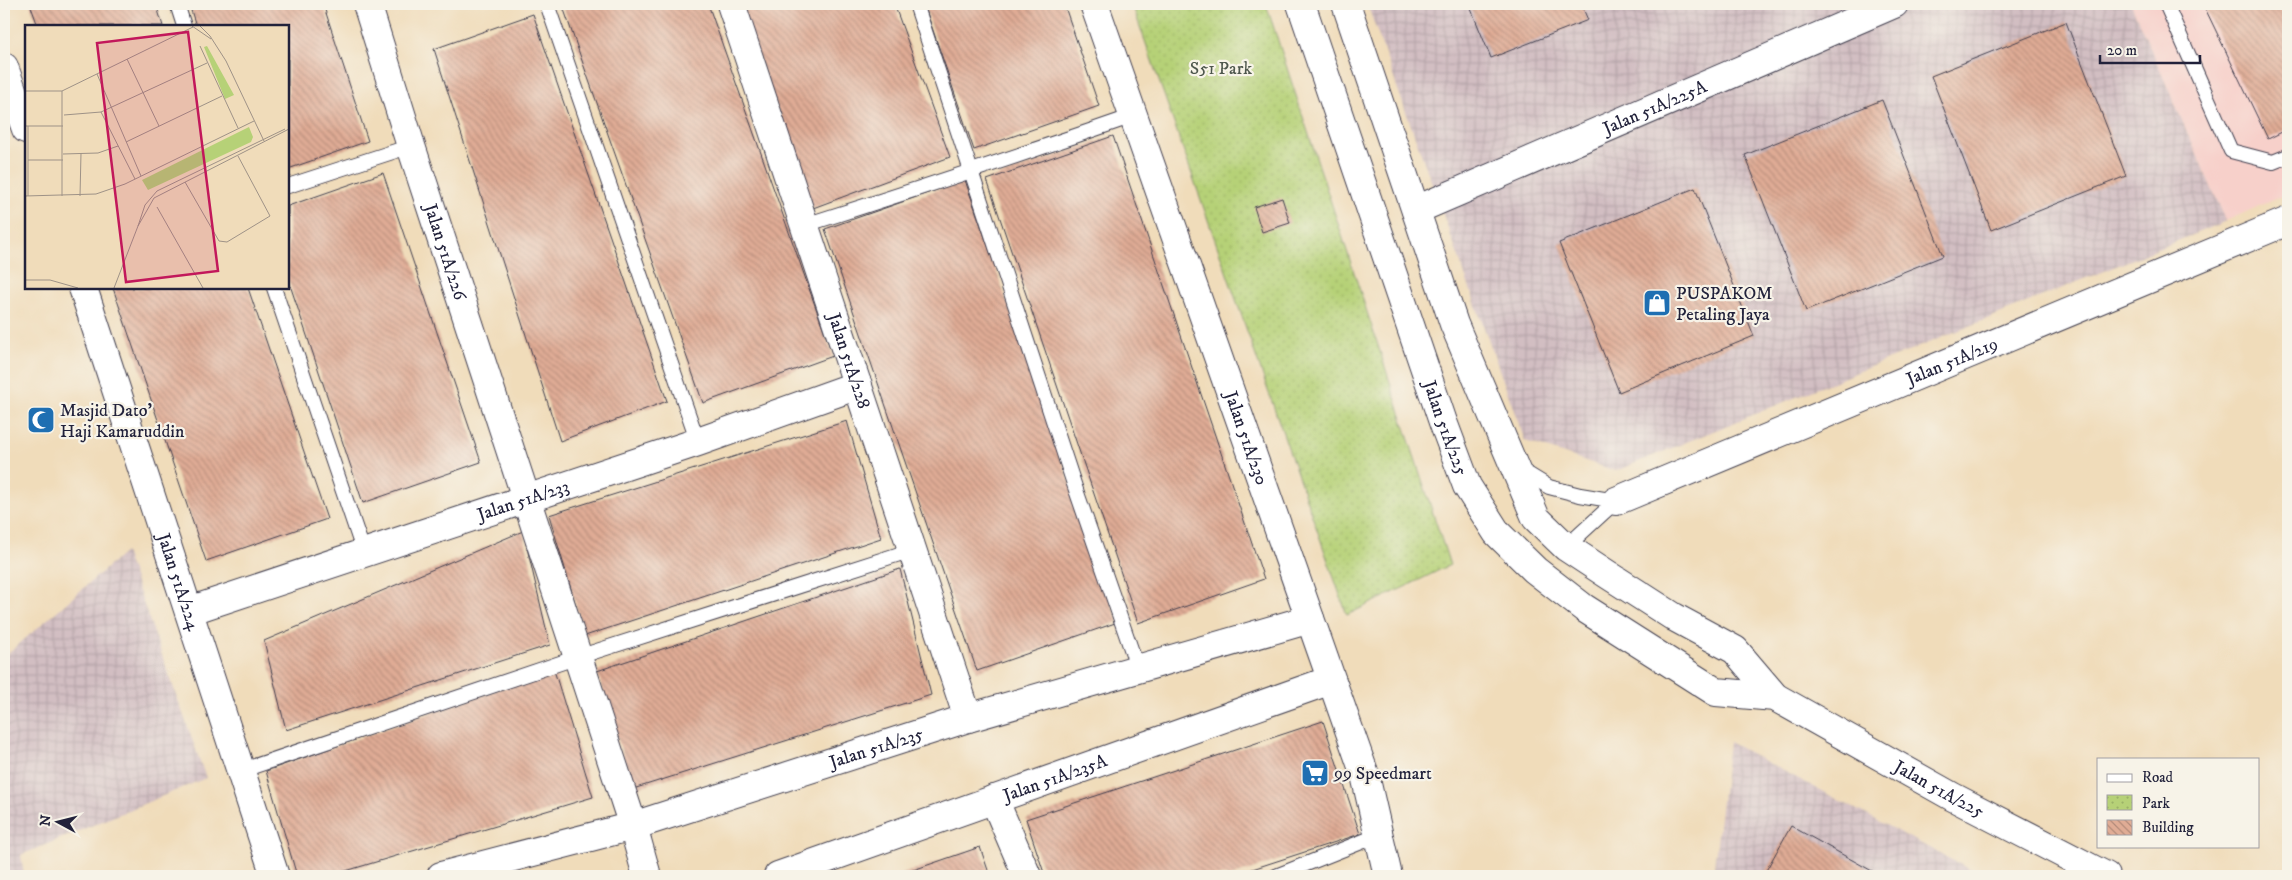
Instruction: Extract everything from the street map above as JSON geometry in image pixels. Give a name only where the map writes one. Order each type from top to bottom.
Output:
[{"type":"street","name":"Jalan 51A/226","points":[[367,4],[411,146],[633,826],[647,876]]},
{"type":"street","name":"Jalan 51A/228","points":[[732,4],[968,718]]},
{"type":"street","name":"Jalan 51A/230","points":[[1094,4],[1365,775],[1388,876]]},
{"type":"street","name":"Jalan 51A/225","points":[[1301,4],[1372,218],[1457,459],[1467,486],[1496,533],[1535,570],[1584,608],[1716,692],[1775,697]]},
{"type":"street","name":"Jalan 51A/225","points":[[1346,4],[1454,324],[1536,518],[1566,547],[1674,617],[1735,650],[1775,697],[1953,798],[2106,876]]},
{"type":"street","name":"Jalan 51A/225A","points":[[1416,210],[1894,4]]},
{"type":"street","points":[[4,67],[25,126]]},
{"type":"street","name":"Jalan 51A/219","points":[[1616,501],[2288,221]]},
{"type":"street","name":"Jalan 51A/224","points":[[83,289],[275,876]]},
{"type":"street","name":"Jalan 51A/233","points":[[189,611],[698,442],[858,385]]},
{"type":"street","name":"Jalan 51A/235","points":[[441,876],[633,826],[968,718],[1310,619]]},
{"type":"street","name":"Jalan 51A/235A","points":[[778,876],[1331,680]]},
{"type":"street","points":[[994,798],[1027,876]]},
{"type":"lane","points":[[177,4],[184,25]]},
{"type":"lane","points":[[547,4],[698,442]]},
{"type":"lane","points":[[916,4],[1075,488],[1138,669]]},
{"type":"lane","points":[[2166,4],[2231,151],[2273,162],[2288,156]]},
{"type":"lane","points":[[804,225],[1133,116]]},
{"type":"lane","points":[[289,186],[411,146]]},
{"type":"lane","points":[[274,289],[364,553]]},
{"type":"lane","points":[[1513,465],[1549,487],[1616,501]]},
{"type":"lane","name":"Jalan 51A/219","points":[[1566,547],[1616,501]]},
{"type":"lane","points":[[240,771],[578,657],[912,550]]},
{"type":"lane","points":[[1276,876],[1379,835]]},
{"type":"shaded area","points":[[1367,4],[2131,4],[2226,221],[1616,471],[1525,441]]},
{"type":"shaded area","points":[[2131,4],[2288,4],[2288,193],[2226,221]]},
{"type":"shaded area","points":[[125,552],[206,778],[21,855],[24,876],[4,876],[4,657]]},
{"type":"shaded area","points":[[1729,742],[1982,876],[1713,876]]},
{"type":"green space","name":"S51 Park","points":[[1132,4],[1266,4],[1450,565],[1347,615]]},
{"type":"building","points":[[30,4],[156,4],[163,25],[38,25]]},
{"type":"building","points":[[189,4],[323,4],[368,141],[289,169],[289,25],[196,25]]},
{"type":"building","points":[[562,4],[708,4],[833,356],[703,403]]},
{"type":"building","points":[[739,4],[894,4],[950,157],[813,208]]},
{"type":"building","points":[[924,4],[1064,4],[1099,106],[974,150]]},
{"type":"building","points":[[1469,4],[1581,4],[1588,20],[1491,58]]},
{"type":"building","points":[[2203,4],[2288,4],[2288,129],[2268,139]]},
{"type":"building","points":[[533,14],[667,401],[560,441],[434,49]]},
{"type":"building","points":[[2066,22],[2126,176],[1991,230],[1931,76]]},
{"type":"building","points":[[1882,100],[1943,256],[1806,311],[1745,155]]},
{"type":"building","points":[[1113,136],[1264,579],[1138,623],[987,180]]},
{"type":"building","points":[[383,173],[481,462],[363,503],[289,282],[289,206]]},
{"type":"building","points":[[965,180],[1118,622],[977,671],[825,229]]},
{"type":"building","points":[[1695,188],[1754,336],[1619,392],[1559,243]]},
{"type":"building","points":[[1282,198],[1290,223],[1262,232],[1254,207]]},
{"type":"building","points":[[113,289],[248,289],[327,519],[206,561]]},
{"type":"building","points":[[847,421],[881,538],[585,636],[549,515]]},
{"type":"building","points":[[523,531],[550,645],[286,730],[264,641]]},
{"type":"building","points":[[900,569],[931,695],[633,789],[597,671]]},
{"type":"building","points":[[554,670],[593,797],[329,876],[297,876],[266,771]]},
{"type":"building","points":[[1323,721],[1360,834],[1231,876],[1045,876],[1026,819]]},
{"type":"building","points":[[1791,826],[1881,876],[1763,876]]},
{"type":"building","points":[[980,847],[990,876],[896,876]]},
{"type":"place","name":"PUSPAKOM Petaling Jaya","points":[[1657,303]]},
{"type":"place","name":"Masjid Dato' Haji Kamaruddin","points":[[41,420]]},
{"type":"place","name":"99 Speedmart","points":[[1315,773]]}]
